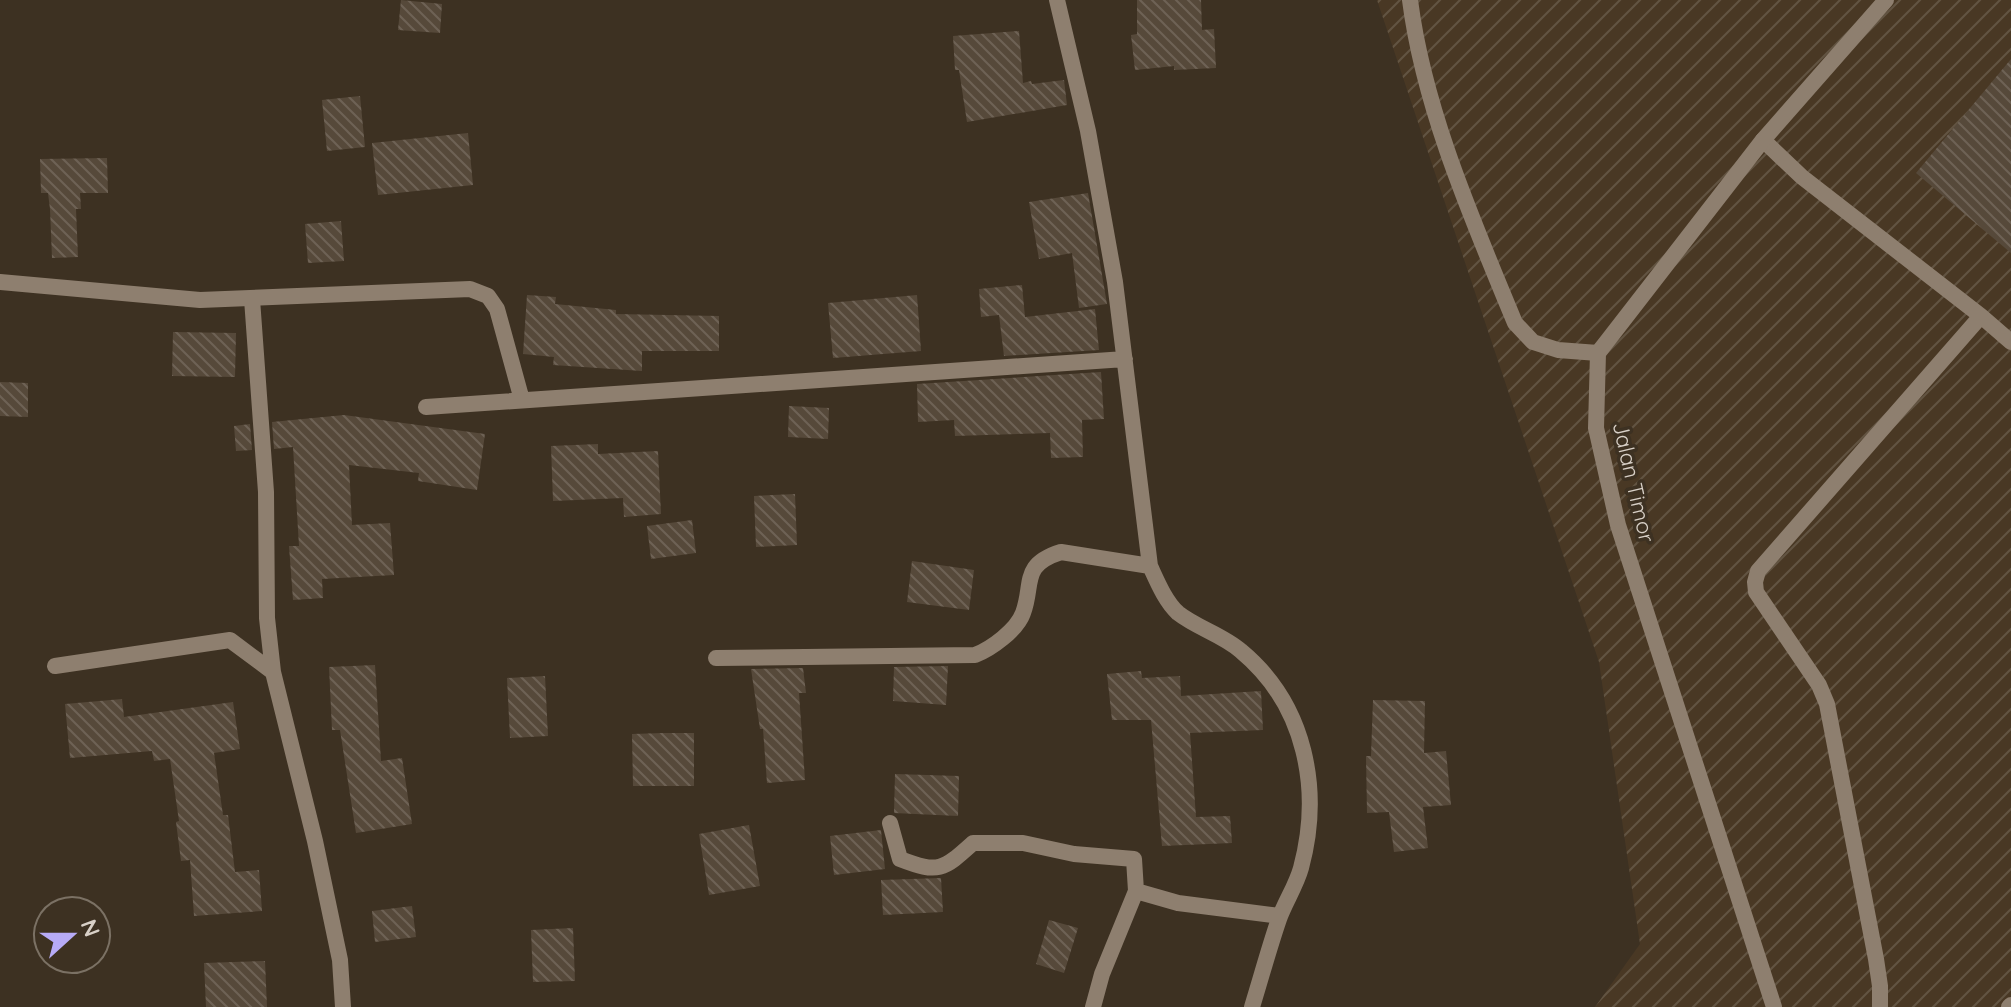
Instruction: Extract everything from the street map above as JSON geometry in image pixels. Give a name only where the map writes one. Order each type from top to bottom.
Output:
[{"type":"street","points":[[1057,0],[1088,131],[1125,359],[1150,566],[1161,590],[1177,612],[1240,650],[1270,681],[1294,718],[1306,754],[1309,827],[1300,871],[1280,916],[1252,1007]]},
{"type":"street","points":[[1410,0],[1413,25],[1442,133],[1515,323],[1533,342],[1558,350],[1598,353],[1763,140],[1886,0]]},
{"type":"street","points":[[1763,140],[1802,177],[2011,342]]},
{"type":"street","points":[[0,282],[200,300],[470,289],[488,296],[497,309],[522,400]]},
{"type":"street","points":[[252,299],[266,492],[267,618],[273,672],[315,841],[340,960],[343,1007]]},
{"type":"street","points":[[1880,1007],[1876,959],[1827,704],[1819,685],[1756,592],[1755,582],[1758,571],[1981,316]]},
{"type":"street","name":"Jalan Timor","points":[[1598,353],[1596,428],[1618,525],[1774,1007]]},
{"type":"street","points":[[426,407],[1125,359]]},
{"type":"street","points":[[716,658],[975,655],[1001,638],[1019,619],[1023,613],[1028,578],[1050,557],[1061,552],[1150,566]]},
{"type":"street","points":[[55,666],[230,640],[273,672]]},
{"type":"street","points":[[890,823],[900,859],[926,869],[950,864],[973,843],[1023,843],[1074,854],[1134,859],[1136,891],[1102,974],[1093,1007]]},
{"type":"street","points":[[1136,891],[1178,903],[1280,916]]},
{"type":"shaded area","points":[[1377,0],[2011,0],[2011,1007],[1595,1007],[1640,944],[1599,662]]},
{"type":"building","points":[[401,0],[442,4],[440,33],[398,30]]},
{"type":"building","points":[[1137,0],[1201,0],[1202,30],[1214,29],[1216,68],[1174,70],[1174,66],[1135,70],[1131,35],[1137,34]]},
{"type":"building","points":[[1019,31],[1023,83],[1064,80],[1067,105],[967,122],[959,70],[955,70],[953,36]]},
{"type":"building","points":[[2011,59],[2011,253],[1916,173]]},
{"type":"building","points":[[360,96],[365,147],[327,151],[322,100]]},
{"type":"building","points":[[468,133],[473,185],[378,195],[372,143]]},
{"type":"building","points":[[107,158],[108,193],[80,193],[81,209],[76,209],[78,257],[52,258],[50,209],[48,193],[41,193],[40,159]]},
{"type":"building","points":[[1088,193],[1107,304],[1079,308],[1072,253],[1039,259],[1029,202]]},
{"type":"building","points":[[341,221],[344,261],[308,263],[305,224]]},
{"type":"building","points":[[1022,285],[1025,317],[1095,309],[1099,350],[1004,356],[999,315],[981,317],[979,289]]},
{"type":"building","points":[[527,295],[556,297],[555,304],[616,310],[616,314],[719,316],[719,351],[642,351],[642,371],[553,365],[554,357],[523,354]]},
{"type":"building","points":[[917,295],[921,351],[833,358],[828,303]]},
{"type":"building","points":[[173,332],[236,333],[235,377],[172,376]]},
{"type":"building","points":[[1101,372],[1104,419],[1082,420],[1083,457],[1051,458],[1050,433],[955,436],[954,420],[918,422],[917,384]]},
{"type":"building","points":[[0,382],[28,383],[28,417],[0,416]]},
{"type":"building","points":[[789,406],[829,408],[828,439],[788,437]]},
{"type":"building","points":[[344,415],[485,434],[477,490],[418,481],[419,473],[349,465],[352,525],[390,523],[394,575],[322,579],[323,598],[293,600],[289,546],[299,546],[293,447],[274,449],[272,422]]},
{"type":"building","points":[[250,424],[252,450],[236,451],[234,426]]},
{"type":"building","points":[[598,444],[598,454],[658,451],[661,514],[624,517],[623,498],[553,501],[551,446]]},
{"type":"building","points":[[795,494],[797,545],[756,547],[754,496]]},
{"type":"building","points":[[692,520],[696,553],[651,559],[647,526]]},
{"type":"building","points":[[912,561],[974,570],[969,610],[907,602]]},
{"type":"building","points":[[375,665],[381,761],[402,758],[412,824],[356,833],[340,730],[332,730],[329,667]]},
{"type":"building","points":[[948,666],[946,705],[893,701],[894,667]]},
{"type":"building","points":[[803,668],[806,693],[799,693],[805,780],[767,783],[763,729],[760,729],[751,669]]},
{"type":"building","points":[[1141,671],[1142,678],[1180,676],[1181,696],[1261,691],[1263,730],[1190,733],[1196,817],[1230,816],[1232,843],[1162,846],[1151,720],[1112,720],[1107,674]]},
{"type":"building","points":[[545,676],[548,736],[510,738],[507,678]]},
{"type":"building","points":[[122,699],[124,717],[233,702],[240,749],[214,753],[223,815],[228,815],[235,872],[259,870],[262,911],[194,916],[190,860],[181,861],[170,759],[154,761],[152,751],[70,758],[65,704]]},
{"type":"building","points":[[1373,700],[1425,701],[1424,753],[1446,751],[1451,805],[1423,807],[1428,848],[1394,852],[1389,812],[1367,813],[1366,756],[1371,756]]},
{"type":"building","points":[[694,733],[694,786],[633,786],[632,734]]},
{"type":"building","points":[[895,774],[959,776],[958,816],[894,813]]},
{"type":"building","points":[[749,825],[760,886],[709,895],[699,834]]},
{"type":"building","points":[[881,830],[885,869],[834,875],[830,836]]},
{"type":"building","points":[[941,878],[943,912],[883,915],[881,880]]},
{"type":"building","points":[[412,906],[416,937],[375,942],[372,911]]},
{"type":"building","points":[[1049,920],[1078,928],[1064,973],[1036,964]]},
{"type":"building","points":[[573,928],[575,981],[533,982],[531,930]]},
{"type":"building","points":[[265,961],[267,1007],[206,1007],[204,963]]}]
